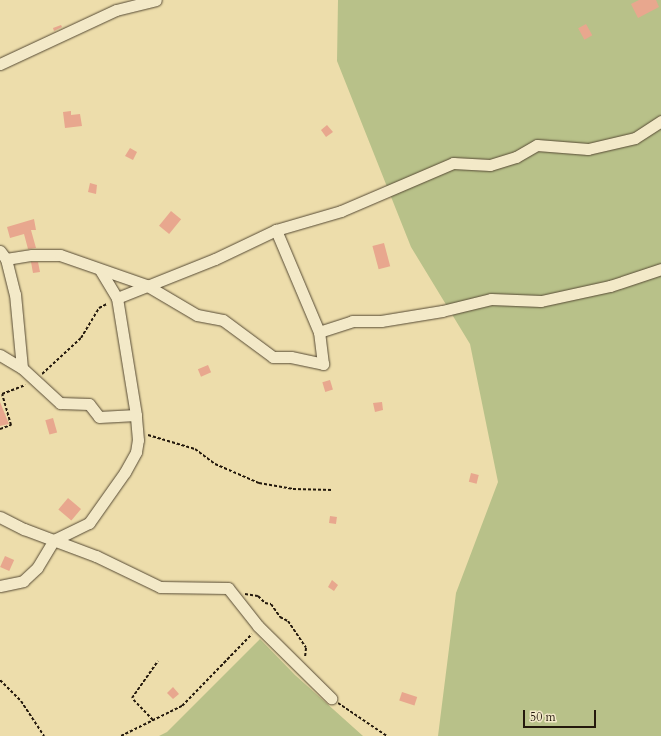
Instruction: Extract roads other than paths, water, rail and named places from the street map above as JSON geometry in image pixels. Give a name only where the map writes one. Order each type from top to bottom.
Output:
[{"type":"street","points":[[0,64],[116,10],[156,0]]},
{"type":"street","points":[[117,298],[146,285],[215,259],[276,230],[341,211],[453,163],[490,165],[516,157],[537,145],[588,149],[635,138],[661,121]]},
{"type":"street","points":[[22,368],[15,294],[3,255],[60,255],[146,285],[197,316],[223,320],[273,357],[291,357],[323,364],[319,332],[276,230]]},
{"type":"street","points":[[319,332],[352,321],[381,321],[442,311],[491,299],[541,300],[610,286],[661,268]]},
{"type":"street","points":[[0,586],[23,581],[37,568],[54,540],[89,523],[125,472],[136,452],[136,415],[117,298],[100,270]]},
{"type":"street","points":[[0,354],[22,368],[34,381],[60,403],[89,404],[99,417],[136,415]]},
{"type":"street","points":[[0,517],[24,530],[96,556],[160,587],[228,588],[261,629],[331,698]]}]
